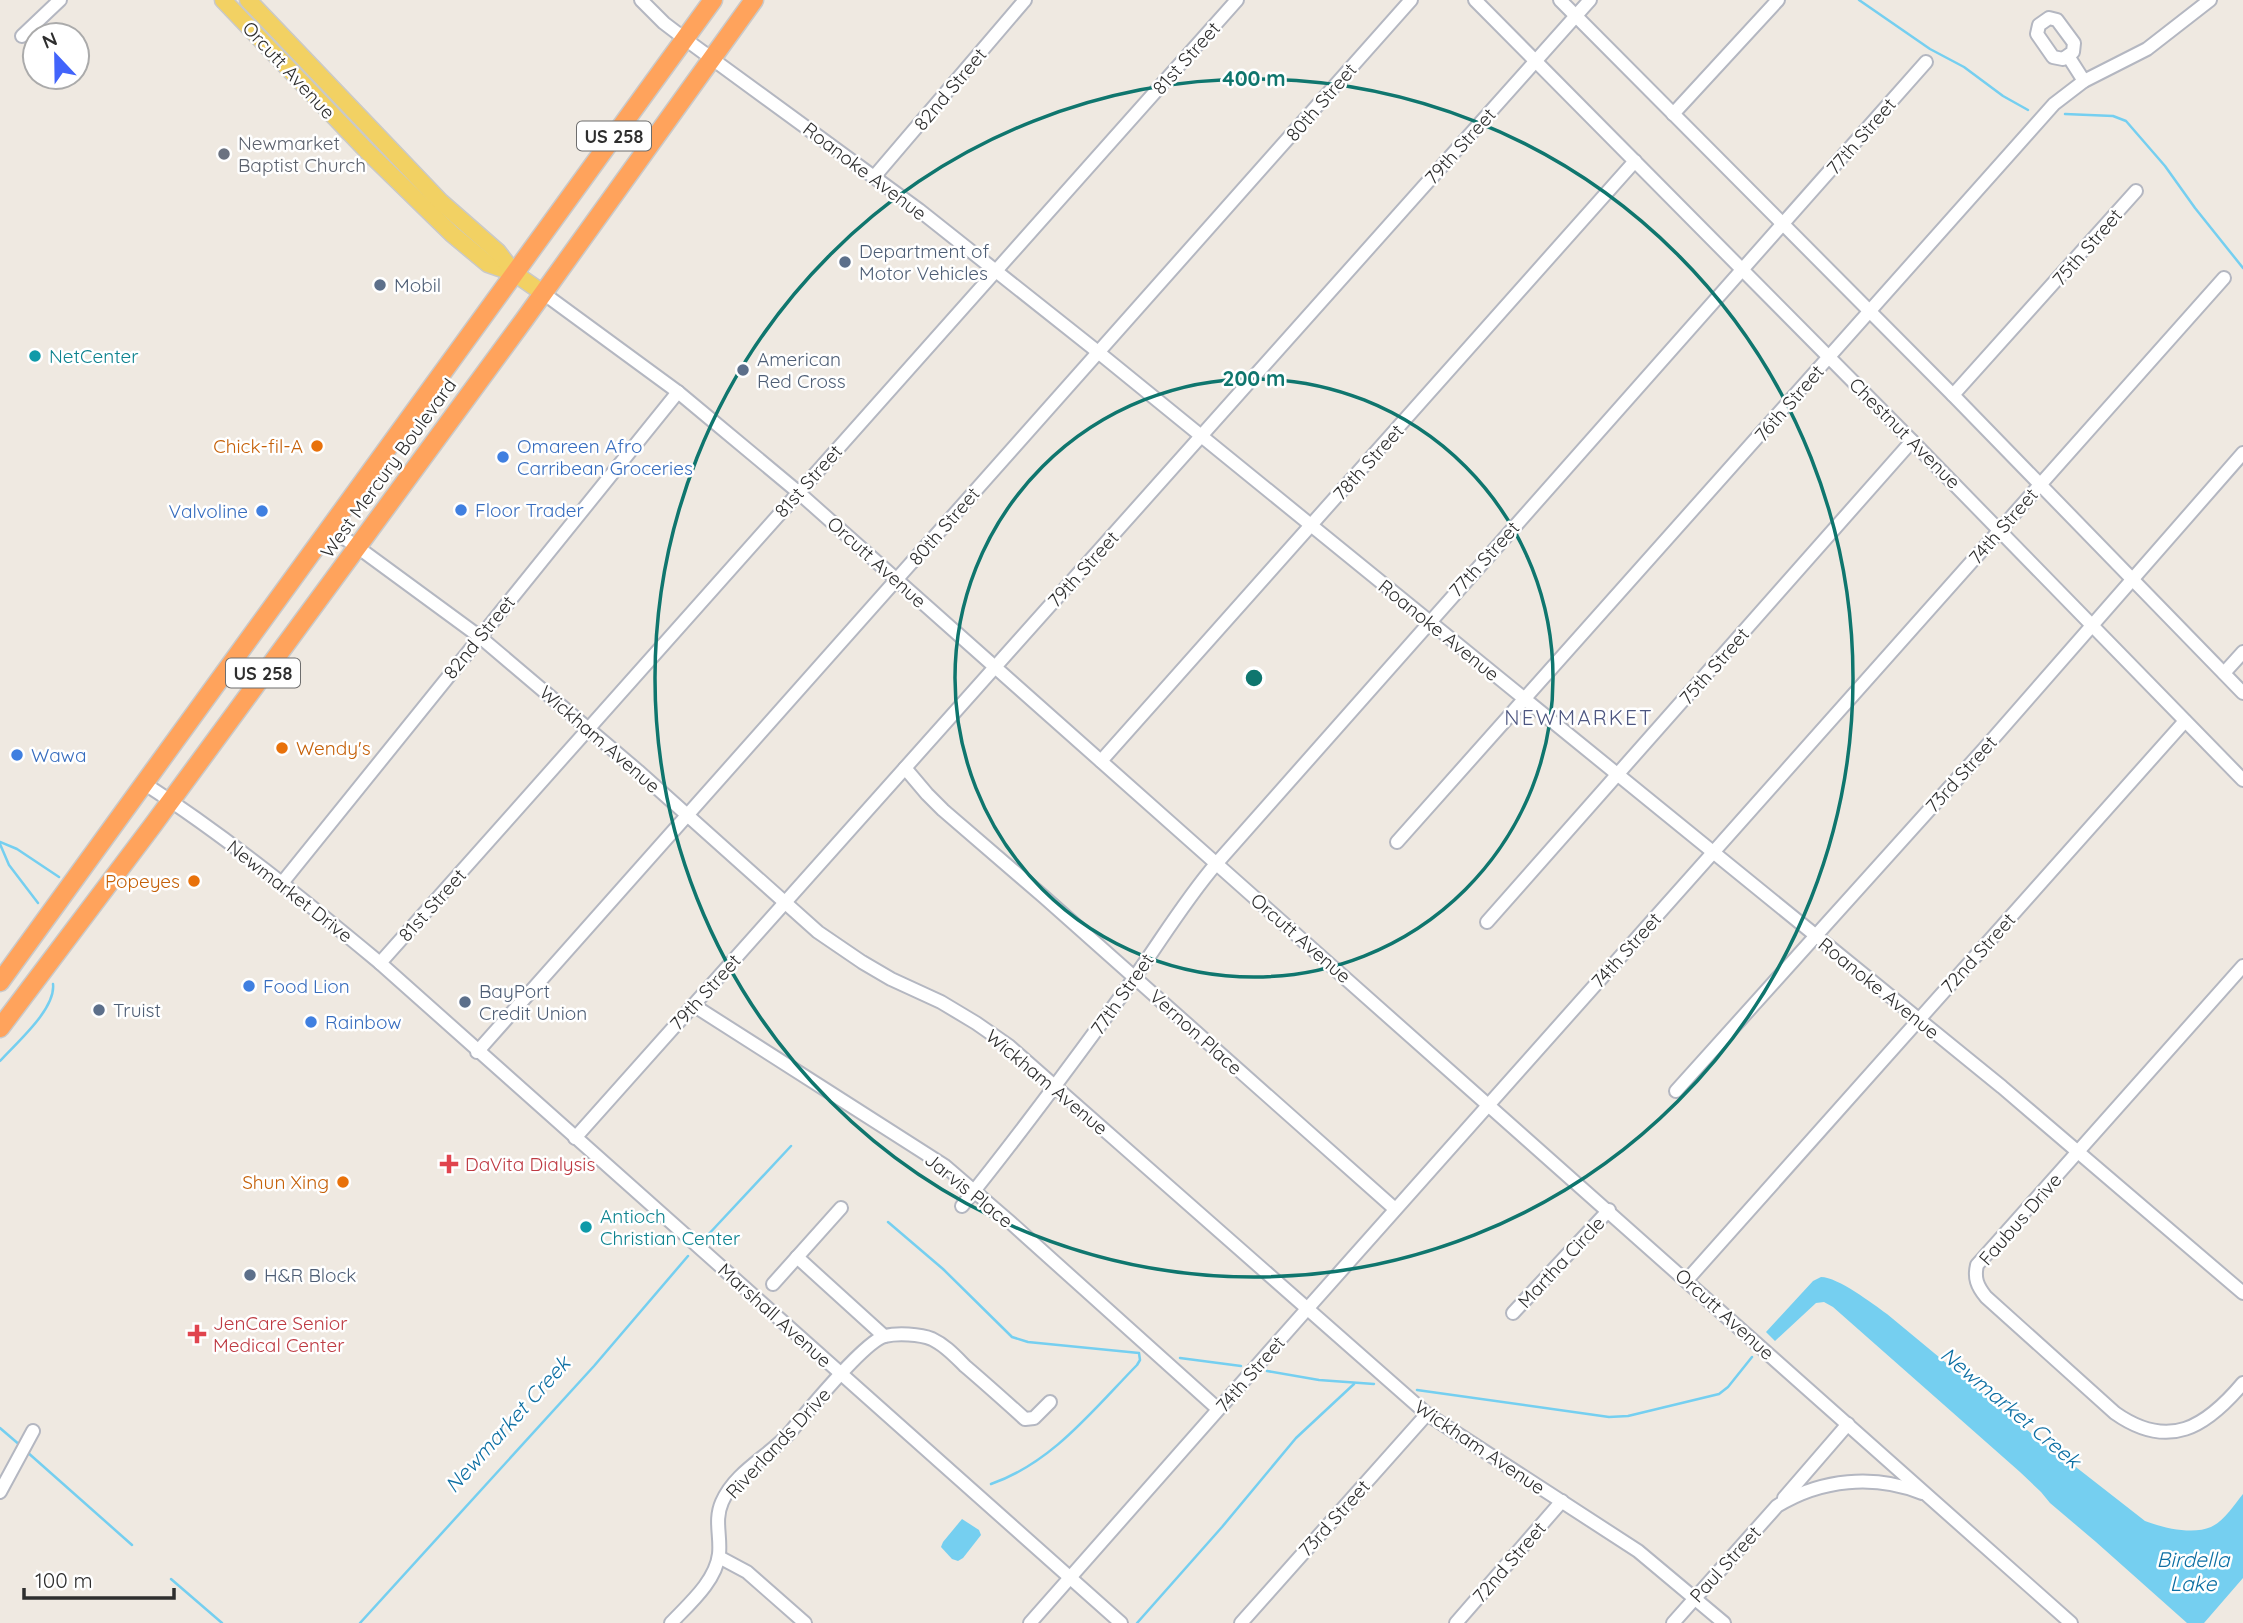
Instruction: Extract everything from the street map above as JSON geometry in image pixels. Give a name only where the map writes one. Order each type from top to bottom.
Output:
[{"type":"highway","name":"West Mercury Boulevard","points":[[0,982],[713,0]]},
{"type":"highway","name":"West Mercury Boulevard","points":[[0,1028],[170,801],[754,0]]},
{"type":"main road","name":"Orcutt Avenue","points":[[223,0],[338,121],[452,234],[488,264],[514,273],[543,292]]},
{"type":"main road","name":"Orcutt Avenue","points":[[248,0],[441,202],[498,251],[514,273]]},
{"type":"main road","points":[[338,121],[355,126],[375,145],[382,146],[385,143]]},
{"type":"street","points":[[38,21],[60,0]]},
{"type":"street","name":"Roanoke Avenue","points":[[641,0],[664,23],[710,59],[874,177],[1098,352],[1918,1019],[2243,1293]]},
{"type":"street","name":"82nd Street","points":[[874,177],[1025,0]]},
{"type":"street","name":"81st Street","points":[[380,963],[1237,0]]},
{"type":"street","name":"80th Street","points":[[477,1052],[1411,0]]},
{"type":"street","name":"Chestnut Avenue","points":[[1475,0],[1830,357],[2243,780]]},
{"type":"street","points":[[1560,0],[1953,395],[2243,693]]},
{"type":"street","name":"79th Street","points":[[575,1138],[1590,0]]},
{"type":"street","points":[[1673,114],[1778,0]]},
{"type":"street","name":"76th Street","points":[[1397,842],[2054,104],[2084,81],[2147,49],[2205,2]]},
{"type":"street","points":[[2068,56],[2084,81]]},
{"type":"street","name":"77th Street","points":[[962,1206],[1056,1086],[1216,863],[1926,62]]},
{"type":"street","name":"78th Street","points":[[1101,761],[1635,161]]},
{"type":"street","name":"75th Street","points":[[1953,395],[2136,191]]},
{"type":"street","name":"74th Street","points":[[1030,1623],[2224,278]]},
{"type":"street","name":"Orcutt Avenue","points":[[543,292],[678,392],[798,492],[2071,1623]]},
{"type":"street","name":"82nd Street","points":[[282,883],[678,392]]},
{"type":"street","name":"75th Street","points":[[1486,922],[1912,441]]},
{"type":"street","name":"73rd Street","points":[[1676,1091],[2133,580],[2243,453]]},
{"type":"street","name":"Wickham Avenue","points":[[329,528],[480,637],[589,728],[818,932],[862,962],[941,1002],[1009,1046],[1427,1415],[1638,1551],[1724,1623]]},
{"type":"street","points":[[2224,673],[2243,652]]},
{"type":"street","name":"72nd Street","points":[[1687,1280],[2185,721]]},
{"type":"street","name":"Vernon Place","points":[[905,768],[943,810],[1395,1209]]},
{"type":"street","name":"Newmarket Drive","points":[[145,784],[282,883],[380,963],[428,1007]]},
{"type":"street","name":"Faubus Drive","points":[[2243,966],[1977,1265],[1975,1275],[1980,1290],[2115,1413],[2137,1426],[2168,1432],[2194,1426],[2220,1409],[2243,1383]]},
{"type":"street","name":"Jarvis Place","points":[[693,1005],[945,1166],[1218,1409]]},
{"type":"street","name":"Marshall Avenue","points":[[428,1007],[1121,1623]]},
{"type":"street","points":[[773,1284],[841,1208]]},
{"type":"street","name":"Martha Circle","points":[[1513,1313],[1609,1210]]},
{"type":"street","points":[[797,1257],[884,1336],[921,1336],[932,1339],[1025,1419],[1034,1418],[1050,1402]]},
{"type":"street","name":"Riverlands Drive","points":[[719,1558],[717,1521],[726,1496],[743,1473],[788,1435],[864,1350],[884,1336]]},
{"type":"street","name":"73rd Street","points":[[1241,1623],[1427,1415]]},
{"type":"street","name":"Paul Street","points":[[1673,1623],[1849,1424]]},
{"type":"street","points":[[0,1492],[33,1431]]},
{"type":"street","name":"Paul Street","points":[[1777,1506],[1812,1489],[1853,1482],[1899,1485],[1929,1496]]},
{"type":"street","name":"72nd Street","points":[[1456,1623],[1562,1501]]},
{"type":"street","points":[[671,1623],[713,1574],[719,1558],[747,1572],[804,1623]]},
{"type":"water","name":"Birdella Lake","points":[[1821,1277],[1846,1286],[1887,1314],[2067,1463],[2072,1464],[2145,1521],[2178,1530],[2204,1529],[2220,1521],[2243,1494],[2243,1578],[2204,1623],[2187,1623],[1833,1307],[1824,1302],[1816,1303],[1775,1341],[1766,1332],[1813,1281]]},
{"type":"water","points":[[962,1519],[979,1530],[981,1535],[958,1561],[952,1559],[941,1547]]},
{"type":"waterway","points":[[1859,0],[1930,49],[1964,67],[2003,96],[2028,110]]},
{"type":"waterway","points":[[2065,114],[2113,116],[2126,121],[2165,166],[2243,268]]},
{"type":"waterway","points":[[0,842],[17,849],[59,877]]},
{"type":"waterway","name":"Newmarket Creek","points":[[0,844],[9,865],[38,903]]},
{"type":"waterway","name":"Newmarket Creek","points":[[0,1061],[42,1015],[52,994],[53,984]]},
{"type":"waterway","name":"Newmarket Creek","points":[[706,1237],[791,1146]]},
{"type":"waterway","name":"Newmarket Creek","points":[[888,1222],[943,1269],[1012,1337],[1028,1342],[1139,1353],[1140,1360],[1137,1365],[1070,1434],[1033,1463],[991,1484]]},
{"type":"waterway","name":"Newmarket Creek","points":[[360,1623],[594,1366],[688,1256]]},
{"type":"waterway","name":"Newmarket Creek","points":[[1417,1390],[1609,1417],[1628,1416],[1719,1394],[1752,1357]]},
{"type":"waterway","name":"Newmarket Creek","points":[[1180,1358],[1241,1366]]},
{"type":"waterway","name":"Newmarket Creek","points":[[1267,1371],[1319,1380],[1374,1384]]},
{"type":"waterway","points":[[1137,1623],[1296,1438],[1354,1384]]},
{"type":"waterway","name":"Newmarket Creek","points":[[0,1428],[21,1446]]},
{"type":"waterway","name":"Newmarket Creek","points":[[26,1451],[132,1545]]},
{"type":"waterway","name":"Newmarket Creek","points":[[171,1579],[222,1623]]},
{"type":"place","name":"Newmarket Baptist Church","points":[[224,154]]},
{"type":"place","name":"Department of Motor Vehicles","points":[[845,262]]},
{"type":"place","name":"Mobil","points":[[380,285]]},
{"type":"place","name":"NetCenter","points":[[35,356]]},
{"type":"place","name":"American Red Cross","points":[[743,370]]},
{"type":"place","name":"Chick-fil-A","points":[[317,446]]},
{"type":"place","name":"Omareen Afro Carribean Groceries","points":[[503,457]]},
{"type":"place","name":"Floor Trader","points":[[461,510]]},
{"type":"place","name":"Valvoline","points":[[262,511]]},
{"type":"place","name":"Wendy's","points":[[282,748]]},
{"type":"place","name":"Wawa","points":[[17,755]]},
{"type":"place","name":"Popeyes","points":[[194,881]]},
{"type":"place","name":"Food Lion","points":[[249,986]]},
{"type":"place","name":"BayPort Credit Union","points":[[465,1002]]},
{"type":"place","name":"Truist","points":[[99,1010]]},
{"type":"place","name":"Rainbow","points":[[311,1022]]},
{"type":"place","name":"DaVita Dialysis","points":[[449,1164]]},
{"type":"place","name":"Shun Xing","points":[[343,1182]]},
{"type":"place","name":"Antioch Christian Center","points":[[586,1227]]},
{"type":"place","name":"H&R Block","points":[[250,1275]]},
{"type":"place","name":"JenCare Senior Medical Center","points":[[197,1334]]},
{"type":"district","name":"NEWMARKET","points":[[1579,717]]}]
